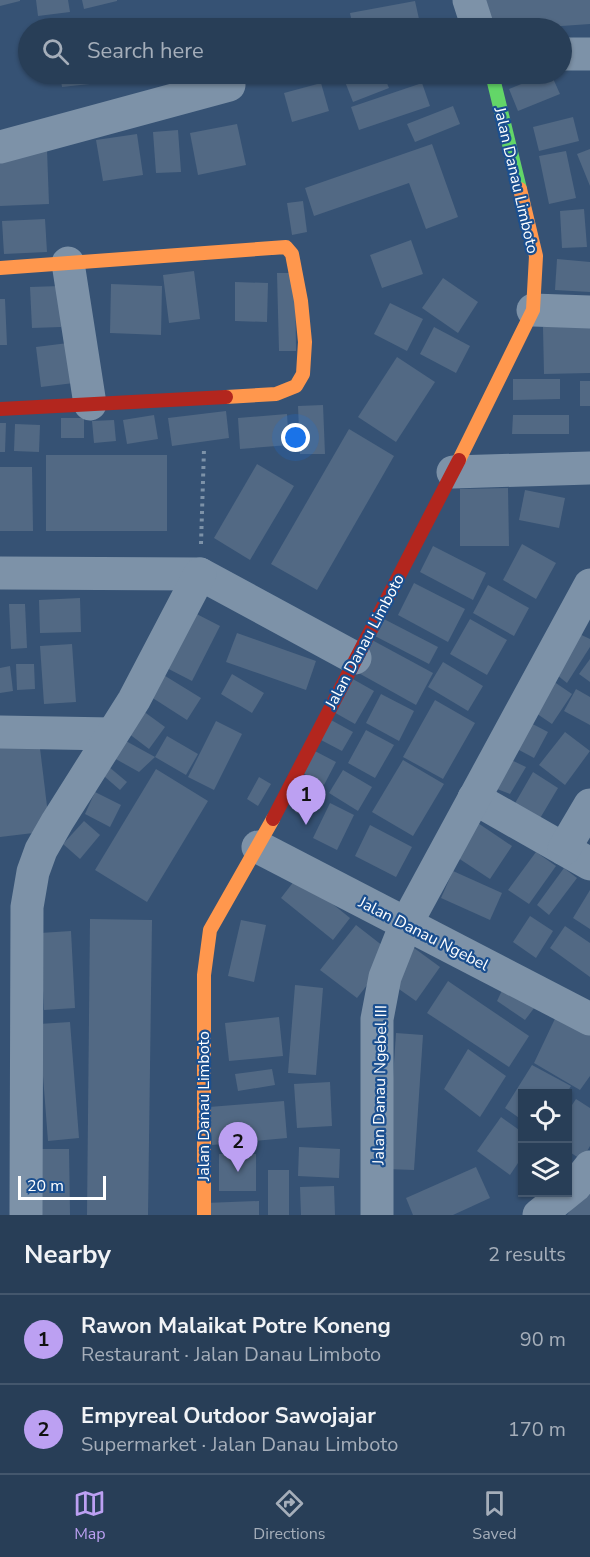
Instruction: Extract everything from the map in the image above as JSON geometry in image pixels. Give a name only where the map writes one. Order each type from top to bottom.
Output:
[{"type":"street","points":[[469,0],[475,18]]},
{"type":"street","points":[[572,54],[590,54]]},
{"type":"street","name":"Jalan Danau Limboto","points":[[204,1215],[204,975],[210,930],[258,848],[453,472],[533,310],[536,256],[494,84]]},
{"type":"street","points":[[0,147],[229,85]]},
{"type":"street","points":[[0,268],[286,248],[292,254],[304,326],[303,375],[297,386],[276,394],[0,409]]},
{"type":"street","points":[[68,263],[90,404]]},
{"type":"street","points":[[533,310],[590,312]]},
{"type":"street","points":[[453,472],[590,468]]},
{"type":"street","points":[[0,573],[200,574],[355,658]]},
{"type":"street","points":[[17,1214],[27,907],[33,872],[41,850],[57,822],[134,700],[200,574]]},
{"type":"street","name":"Jalan Danau Ngebel III","points":[[377,1215],[377,1019],[385,977],[406,924],[474,798],[586,603]]},
{"type":"street","points":[[0,732],[112,734]]},
{"type":"street","points":[[474,798],[577,856],[590,805]]},
{"type":"street","name":"Jalan Danau Ngebel","points":[[258,848],[590,1019]]},
{"type":"street","points":[[539,1215],[575,1186],[590,1167]]},
{"type":"path","points":[[200,574],[204,449]]},
{"type":"building","points":[[0,0],[20,0],[20,1],[0,6]]},
{"type":"building","points":[[36,0],[68,0],[70,12],[38,16]]},
{"type":"building","points":[[82,0],[117,0],[117,1],[84,9]]},
{"type":"building","points":[[479,0],[590,0],[590,24],[572,25],[572,18],[481,18]]},
{"type":"building","points":[[415,1],[419,18],[351,18],[350,13]]},
{"type":"building","points":[[62,84],[90,84],[62,87]]},
{"type":"building","points":[[321,84],[329,111],[292,122],[284,93]]},
{"type":"building","points":[[346,84],[387,84],[389,88],[353,102]]},
{"type":"building","points":[[419,84],[422,84],[430,106],[359,130],[351,107]]},
{"type":"building","points":[[521,84],[556,84],[560,94],[518,111],[509,89]]},
{"type":"building","points":[[453,106],[460,124],[415,142],[407,124]]},
{"type":"building","points":[[573,117],[579,141],[539,151],[533,127]]},
{"type":"building","points":[[237,124],[246,165],[198,175],[190,133]]},
{"type":"building","points":[[178,130],[181,172],[156,173],[153,132]]},
{"type":"building","points":[[137,134],[143,175],[103,181],[96,140]]},
{"type":"building","points":[[432,144],[458,217],[426,229],[409,183],[314,216],[305,188]]},
{"type":"building","points":[[590,149],[590,186],[577,154]]},
{"type":"building","points":[[47,150],[49,204],[0,206],[0,152]]},
{"type":"building","points":[[566,151],[576,198],[549,204],[539,156]]},
{"type":"building","points":[[303,201],[307,232],[292,235],[287,203]]},
{"type":"building","points":[[584,209],[587,247],[562,248],[560,211]]},
{"type":"building","points":[[45,219],[47,252],[4,254],[2,221]]},
{"type":"building","points":[[411,240],[423,274],[382,288],[370,255]]},
{"type":"building","points":[[557,259],[590,262],[590,292],[555,290]]},
{"type":"building","points":[[194,271],[200,319],[169,323],[163,275]]},
{"type":"building","points":[[277,273],[295,273],[296,351],[279,351]]},
{"type":"building","points":[[443,278],[478,302],[458,333],[422,308]]},
{"type":"building","points":[[235,282],[268,283],[267,322],[235,321]]},
{"type":"building","points":[[111,284],[162,286],[161,335],[110,333]]},
{"type":"building","points":[[60,286],[61,327],[32,328],[30,287]]},
{"type":"building","points":[[0,299],[5,299],[7,345],[0,345]]},
{"type":"building","points":[[390,303],[423,319],[407,351],[374,334]]},
{"type":"building","points":[[590,326],[590,373],[544,374],[543,327]]},
{"type":"building","points":[[434,327],[470,346],[456,373],[420,354]]},
{"type":"building","points":[[68,343],[74,383],[41,387],[36,347]]},
{"type":"building","points":[[397,357],[435,382],[396,442],[358,417]]},
{"type":"building","points":[[513,379],[560,379],[560,399],[513,400]]},
{"type":"building","points":[[580,381],[590,381],[590,406],[580,406]]},
{"type":"building","points":[[323,405],[325,454],[300,454],[298,406]]},
{"type":"building","points":[[226,411],[229,438],[172,446],[168,418]]},
{"type":"building","points":[[287,414],[289,445],[240,449],[238,418]]},
{"type":"building","points":[[154,415],[158,439],[127,444],[123,420]]},
{"type":"building","points":[[513,415],[569,415],[569,434],[512,434]]},
{"type":"building","points":[[61,418],[84,418],[84,438],[61,438]]},
{"type":"building","points":[[114,420],[116,441],[94,443],[92,421]]},
{"type":"building","points":[[0,423],[6,423],[5,452],[0,452]]},
{"type":"building","points":[[15,424],[40,425],[39,452],[14,451]]},
{"type":"building","points":[[349,429],[394,456],[317,590],[271,564]]},
{"type":"building","points":[[46,455],[167,455],[167,531],[46,531]]},
{"type":"building","points":[[257,464],[294,486],[250,560],[214,538]]},
{"type":"building","points":[[0,467],[32,467],[33,531],[0,531]]},
{"type":"building","points":[[508,488],[509,546],[460,546],[460,489]]},
{"type":"building","points":[[525,490],[565,498],[559,528],[519,520]]},
{"type":"building","points":[[522,544],[556,563],[536,599],[503,580]]},
{"type":"building","points":[[433,546],[486,573],[473,600],[420,572]]},
{"type":"building","points":[[414,583],[465,609],[448,642],[398,615]]},
{"type":"building","points":[[488,585],[529,608],[514,636],[473,613]]},
{"type":"building","points":[[80,598],[81,632],[40,633],[39,600]]},
{"type":"building","points":[[9,604],[25,604],[27,648],[11,649]]},
{"type":"building","points":[[185,608],[220,626],[192,681],[157,663]]},
{"type":"building","points":[[382,618],[438,647],[429,664],[373,635]]},
{"type":"building","points":[[470,619],[507,640],[487,675],[450,654]]},
{"type":"building","points":[[573,631],[590,639],[590,647],[567,683],[547,667]]},
{"type":"building","points":[[237,633],[316,661],[306,690],[226,662]]},
{"type":"building","points":[[372,640],[433,673],[416,705],[355,671]]},
{"type":"building","points":[[72,644],[76,702],[44,704],[40,646]]},
{"type":"building","points":[[590,659],[590,682],[579,674]]},
{"type":"building","points":[[443,662],[483,686],[468,711],[428,687]]},
{"type":"building","points":[[16,664],[34,664],[35,689],[17,690]]},
{"type":"building","points":[[10,666],[13,691],[0,693],[0,668]]},
{"type":"building","points":[[162,674],[201,698],[187,720],[148,695]]},
{"type":"building","points":[[232,674],[264,693],[252,713],[221,694]]},
{"type":"building","points":[[547,677],[572,694],[552,724],[527,707]]},
{"type":"building","points":[[351,678],[374,691],[355,724],[332,711]]},
{"type":"building","points":[[576,689],[590,697],[590,725],[564,711]]},
{"type":"building","points":[[381,694],[414,711],[399,741],[366,723]]},
{"type":"building","points":[[435,700],[475,723],[443,779],[403,757]]},
{"type":"building","points":[[139,708],[165,727],[149,749],[124,730]]},
{"type":"building","points":[[521,718],[548,732],[534,758],[508,744]]},
{"type":"building","points":[[331,720],[353,732],[342,751],[321,740]]},
{"type":"building","points":[[216,721],[242,734],[214,790],[188,777]]},
{"type":"building","points":[[366,730],[394,745],[375,778],[348,763]]},
{"type":"building","points":[[565,732],[590,751],[565,785],[539,765]]},
{"type":"building","points":[[115,735],[155,757],[139,772],[105,753]]},
{"type":"building","points":[[167,736],[198,754],[186,775],[155,757]]},
{"type":"building","points":[[39,740],[50,831],[0,837],[0,744]]},
{"type":"building","points":[[313,750],[336,762],[324,785],[301,772]]},
{"type":"building","points":[[507,758],[526,767],[510,794],[487,785]]},
{"type":"building","points":[[403,760],[444,784],[413,836],[372,812]]},
{"type":"building","points":[[103,762],[127,782],[120,790],[97,770]]},
{"type":"building","points":[[156,769],[208,801],[147,902],[95,870]]},
{"type":"building","points":[[343,770],[372,787],[358,811],[329,793]]},
{"type":"building","points":[[533,772],[558,788],[539,820],[514,805]]},
{"type":"building","points":[[259,777],[271,784],[258,806],[247,799]]},
{"type":"building","points":[[306,789],[318,795],[308,818],[295,812]]},
{"type":"building","points":[[95,792],[121,805],[110,827],[85,814]]},
{"type":"building","points":[[330,803],[354,815],[337,850],[313,838]]},
{"type":"building","points":[[469,817],[512,846],[490,879],[449,852]]},
{"type":"building","points":[[84,821],[100,835],[80,859],[63,844]]},
{"type":"building","points":[[370,825],[412,847],[396,877],[355,856]]},
{"type":"building","points":[[536,852],[556,866],[529,904],[508,890]]},
{"type":"building","points":[[564,868],[577,878],[549,915],[537,905]]},
{"type":"building","points":[[453,871],[502,893],[490,920],[441,898]]},
{"type":"building","points":[[298,876],[350,918],[333,940],[281,898]]},
{"type":"building","points":[[590,890],[590,929],[573,918]]},
{"type":"building","points":[[530,916],[553,931],[536,958],[513,942]]},
{"type":"building","points":[[90,919],[152,920],[148,1215],[87,1215]]},
{"type":"building","points":[[241,920],[266,925],[254,982],[228,976]]},
{"type":"building","points":[[356,925],[392,953],[357,998],[320,970]]},
{"type":"building","points":[[565,926],[590,943],[590,977],[550,948]]},
{"type":"building","points":[[71,931],[75,1008],[44,1010],[40,933]]},
{"type":"building","points":[[410,945],[440,967],[416,1001],[386,980]]},
{"type":"building","points":[[448,981],[529,1036],[509,1067],[427,1013]]},
{"type":"building","points":[[506,982],[541,999],[525,1020],[497,1001]]},
{"type":"building","points":[[295,985],[323,988],[316,1075],[288,1073]]},
{"type":"building","points":[[561,1006],[590,1025],[590,1076],[580,1090],[534,1063]]},
{"type":"building","points":[[279,1017],[283,1056],[229,1061],[225,1023]]},
{"type":"building","points":[[70,1022],[79,1138],[48,1141],[39,1024]]},
{"type":"building","points":[[396,1033],[423,1035],[414,1170],[387,1169]]},
{"type":"building","points":[[468,1049],[506,1076],[480,1117],[444,1089]]},
{"type":"building","points":[[532,1065],[571,1086],[569,1089],[518,1089],[518,1117],[505,1108]]},
{"type":"building","points":[[272,1069],[275,1085],[238,1091],[235,1074]]},
{"type":"building","points":[[330,1082],[332,1126],[297,1128],[294,1084]]},
{"type":"building","points":[[576,1099],[590,1108],[590,1146],[582,1160],[572,1154],[572,1105]]},
{"type":"building","points":[[284,1101],[287,1138],[212,1145],[209,1107]]},
{"type":"building","points":[[501,1117],[518,1129],[518,1163],[510,1175],[477,1151]]},
{"type":"building","points":[[299,1147],[340,1149],[339,1178],[298,1176]]},
{"type":"building","points":[[41,1149],[69,1149],[70,1215],[42,1215]]},
{"type":"building","points":[[219,1154],[256,1154],[256,1191],[219,1191]]},
{"type":"building","points":[[476,1167],[490,1198],[453,1215],[413,1215],[406,1198]]},
{"type":"building","points":[[268,1170],[289,1170],[289,1215],[268,1215]]},
{"type":"building","points":[[334,1186],[335,1215],[301,1215],[300,1187]]},
{"type":"building","points":[[590,1187],[590,1215],[567,1215]]},
{"type":"building","points":[[259,1201],[259,1215],[206,1215],[205,1203]]},
{"type":"traffic: fast","points":[[494,84],[520,189]]},
{"type":"traffic: slow","points":[[459,460],[533,310],[536,256],[520,189]]},
{"type":"traffic: slow","points":[[0,268],[286,247],[292,254],[301,301],[305,342],[303,374],[296,386],[276,394],[226,397]]},
{"type":"traffic: slow","points":[[204,1215],[204,975],[210,930],[273,819]]},
{"type":"traffic: jam","points":[[0,409],[226,397]]},
{"type":"traffic: jam","points":[[273,819],[459,460]]},
{"type":"place","name":"Rawon Malaikat Potre Koneng","points":[[306,825]]},
{"type":"place","name":"Empyreal Outdoor Sawojajar","points":[[238,1172]]}]
